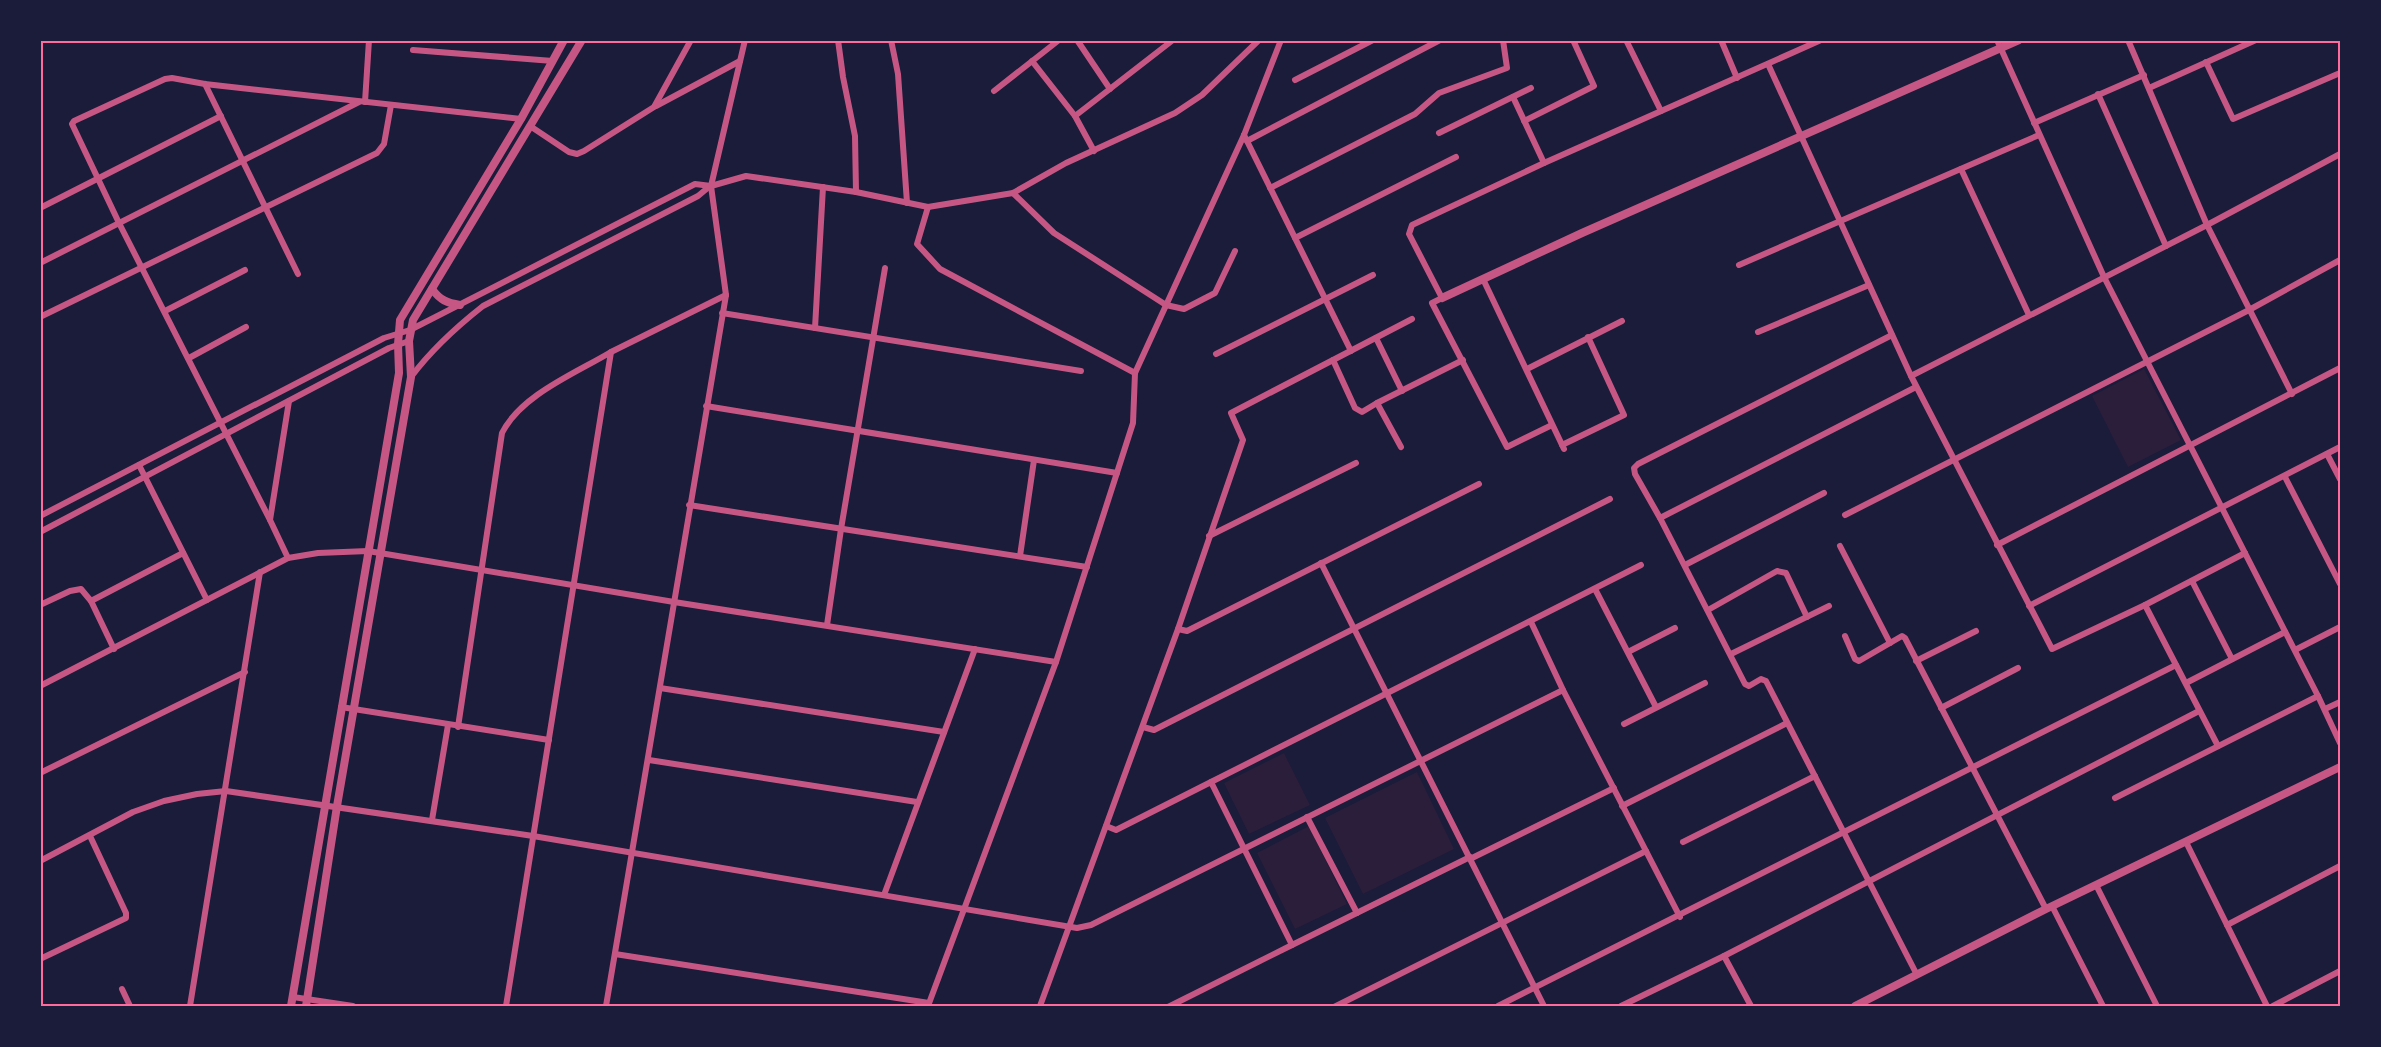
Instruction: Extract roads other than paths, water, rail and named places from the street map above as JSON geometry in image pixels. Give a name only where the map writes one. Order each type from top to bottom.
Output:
[{"type":"street","points":[[362,101],[369,40]]},
{"type":"street","points":[[291,1006],[399,373],[400,320],[521,119],[564,40]]},
{"type":"street","points":[[306,1003],[411,377],[409,341],[412,320],[582,40]]},
{"type":"street","points":[[654,107],[691,40]]},
{"type":"street","points":[[606,1006],[726,295],[711,186],[745,40]]},
{"type":"street","points":[[838,40],[855,136],[856,192]]},
{"type":"street","points":[[891,40],[898,74],[907,203]]},
{"type":"street","points":[[994,91],[1059,40]]},
{"type":"street","points":[[1077,40],[1110,89]]},
{"type":"street","points":[[1075,116],[1173,40]]},
{"type":"street","points":[[411,377],[452,330],[483,306],[698,196],[711,186],[746,176],[856,192],[928,207],[1014,193],[1066,163],[1176,113],[1202,95],[1259,40]]},
{"type":"street","points":[[615,954],[928,1005],[966,910],[1056,662],[1133,423],[1135,373],[1245,138],[1281,40]]},
{"type":"street","points":[[1295,80],[1373,40]]},
{"type":"street","points":[[1245,138],[1440,40]]},
{"type":"street","points":[[1270,188],[1416,114],[1439,93],[1506,68],[1503,40]]},
{"type":"street","points":[[1524,122],[1594,86],[1573,40]]},
{"type":"street","points":[[1626,40],[1661,111]]},
{"type":"street","points":[[1721,40],[1737,78]]},
{"type":"street","points":[[1442,298],[1409,234],[1412,225],[1544,163],[1821,40]]},
{"type":"street","points":[[1997,40],[2104,277],[2325,709],[2340,743]]},
{"type":"street","points":[[1552,425],[1507,447],[1432,303],[2019,40]]},
{"type":"street","points":[[2128,40],[2207,225],[2292,394]]},
{"type":"street","points":[[2149,88],[2256,40]]},
{"type":"street","points":[[413,50],[552,61]]},
{"type":"street","points":[[531,126],[569,152],[577,154],[654,107],[740,61]]},
{"type":"street","points":[[1032,61],[1075,116],[1094,151]]},
{"type":"street","points":[[2206,62],[2233,119],[2340,73]]},
{"type":"street","points":[[1768,64],[1911,376],[2052,649],[2245,554]]},
{"type":"street","points":[[2034,123],[2144,75]]},
{"type":"street","points":[[288,558],[119,223],[72,124],[74,121],[165,79],[172,78],[205,84],[521,119]]},
{"type":"street","points":[[205,84],[298,274]]},
{"type":"street","points":[[1439,133],[1531,88]]},
{"type":"street","points":[[2098,94],[2166,246]]},
{"type":"street","points":[[1513,98],[1544,163]]},
{"type":"street","points":[[40,262],[362,101]]},
{"type":"street","points":[[42,316],[377,153],[384,144],[391,105]]},
{"type":"street","points":[[40,208],[221,116]]},
{"type":"street","points":[[1739,265],[2039,135]]},
{"type":"street","points":[[1245,138],[1351,351]]},
{"type":"street","points":[[1911,376],[2207,225],[2340,154]]},
{"type":"street","points":[[1295,238],[1456,157]]},
{"type":"street","points":[[1961,169],[2029,315]]},
{"type":"street","points":[[40,516],[399,332],[410,330],[460,305],[695,184],[711,186]]},
{"type":"street","points":[[815,328],[823,187]]},
{"type":"street","points":[[1014,193],[1054,233],[1166,305],[1184,309],[1215,293],[1235,251]]},
{"type":"street","points":[[928,207],[917,244],[940,269],[1135,373]]},
{"type":"street","points":[[1845,515],[2249,310],[2340,260]]},
{"type":"street","points":[[827,624],[885,268]]},
{"type":"street","points":[[165,311],[245,270]]},
{"type":"street","points":[[1216,354],[1372,275]]},
{"type":"street","points":[[1483,279],[1563,447],[1624,415],[1588,338]]},
{"type":"street","points":[[1758,332],[1869,285]]},
{"type":"street","points":[[432,289],[439,298],[448,303],[460,305]]},
{"type":"street","points":[[458,727],[502,433],[508,421],[532,398],[611,352],[726,295]]},
{"type":"street","points":[[722,313],[1081,371]]},
{"type":"street","points":[[1040,1006],[1143,727],[1241,447],[1243,440],[1231,413],[1412,320]]},
{"type":"street","points":[[1527,369],[1622,321]]},
{"type":"street","points":[[189,358],[246,327]]},
{"type":"street","points":[[1892,335],[1634,468],[1635,474],[1747,686],[1761,680],[1766,681],[1917,975]]},
{"type":"street","points":[[1376,338],[1402,391]]},
{"type":"street","points":[[40,532],[398,344],[409,341]]},
{"type":"street","points":[[506,1006],[611,352]]},
{"type":"street","points":[[1333,360],[1355,408],[1362,412],[1463,360]]},
{"type":"street","points":[[1997,545],[2340,368]]},
{"type":"street","points":[[1660,518],[1917,387]]},
{"type":"street","points":[[270,520],[289,401]]},
{"type":"street","points":[[1377,403],[1401,447]]},
{"type":"street","points":[[706,406],[1117,473]]},
{"type":"street","points":[[2029,606],[2340,447]]},
{"type":"street","points":[[2327,454],[2340,479]]},
{"type":"street","points":[[1020,556],[1034,460]]},
{"type":"street","points":[[1209,537],[1356,463]]},
{"type":"street","points":[[139,465],[207,600]]},
{"type":"street","points":[[2285,477],[2340,584]]},
{"type":"street","points":[[1178,629],[1187,631],[1479,484]]},
{"type":"street","points":[[1685,565],[1824,493]]},
{"type":"street","points":[[1143,727],[1154,730],[1610,499]]},
{"type":"street","points":[[689,505],[1087,567]]},
{"type":"street","points":[[1840,546],[1890,643]]},
{"type":"street","points":[[40,686],[288,558],[318,553],[368,551],[1056,662]]},
{"type":"street","points":[[91,601],[183,553]]},
{"type":"street","points":[[1321,563],[1544,1006]]},
{"type":"street","points":[[1106,826],[1116,830],[1641,565]]},
{"type":"street","points":[[1708,609],[1781,571],[1786,573],[1807,617]]},
{"type":"street","points":[[190,1006],[260,572]]},
{"type":"street","points":[[2192,581],[2232,659]]},
{"type":"street","points":[[40,605],[70,591],[81,589],[91,601],[114,649]]},
{"type":"street","points":[[1595,589],[1656,707]]},
{"type":"street","points":[[2145,605],[2218,746]]},
{"type":"street","points":[[1731,654],[1829,606]]},
{"type":"street","points":[[1531,622],[1563,690],[1680,917]]},
{"type":"street","points":[[2295,650],[2340,627]]},
{"type":"street","points":[[1628,652],[1675,628]]},
{"type":"street","points":[[1916,661],[1976,631]]},
{"type":"street","points":[[2186,683],[2285,632]]},
{"type":"street","points":[[1845,636],[1855,660],[1859,661],[1904,637],[2103,1006]]},
{"type":"street","points":[[884,895],[975,649]]},
{"type":"street","points":[[1498,1006],[1680,917],[2176,665]]},
{"type":"street","points":[[1941,708],[2018,668]]},
{"type":"street","points":[[40,772],[245,672]]},
{"type":"street","points":[[1624,723],[1705,683]]},
{"type":"street","points":[[660,688],[944,732]]},
{"type":"street","points":[[40,861],[133,812],[164,801],[226,791],[533,836],[1077,928],[1091,925],[1563,690]]},
{"type":"street","points":[[2115,798],[2318,696]]},
{"type":"street","points":[[2325,709],[2340,702]]},
{"type":"street","points":[[341,707],[549,740]]},
{"type":"street","points":[[1621,1006],[1725,956],[2199,711]]},
{"type":"street","points":[[1622,806],[1786,723]]},
{"type":"street","points":[[432,820],[448,725]]},
{"type":"street","points":[[649,760],[917,802]]},
{"type":"street","points":[[1855,1006],[2049,907],[2340,767]]},
{"type":"street","points":[[1683,842],[1815,776]]},
{"type":"street","points":[[1211,782],[1292,945]]},
{"type":"street","points":[[1170,1006],[1614,788]]},
{"type":"street","points":[[1307,817],[1356,913]]},
{"type":"street","points":[[40,959],[126,918],[126,913],[90,836]]},
{"type":"street","points":[[2186,842],[2267,1006]]},
{"type":"street","points":[[1336,1006],[1646,851]]},
{"type":"street","points":[[2227,925],[2340,867]]},
{"type":"street","points":[[2096,885],[2157,1006]]},
{"type":"street","points":[[1725,956],[1751,1006]]},
{"type":"street","points":[[2272,1006],[2340,971]]},
{"type":"street","points":[[122,989],[130,1006]]},
{"type":"street","points":[[293,997],[306,1003],[353,1006]]}]
